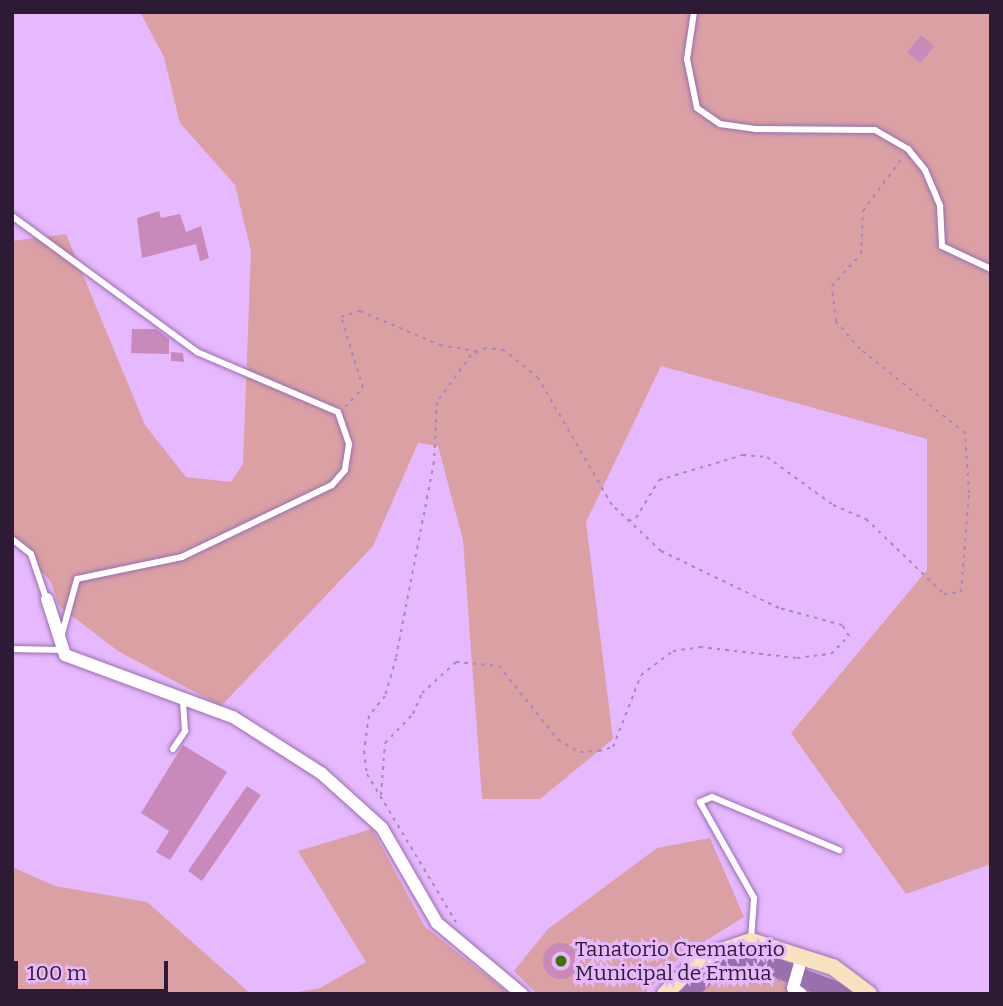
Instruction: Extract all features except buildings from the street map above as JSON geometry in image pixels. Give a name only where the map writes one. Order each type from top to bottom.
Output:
[{"type":"main road","points":[[665,994],[701,958],[751,941],[801,961],[847,975],[869,994]]},
{"type":"street","points":[[47,599],[62,645],[182,695],[258,731],[362,807],[382,828],[437,923],[522,994]]},
{"type":"street","points":[[797,986],[801,961]]},
{"type":"lane","points":[[694,12],[687,59],[691,98],[720,124],[875,130],[908,149],[936,191],[942,246],[991,269]]},
{"type":"lane","points":[[12,216],[197,352],[338,412],[349,444],[345,470],[332,485],[182,557],[78,579],[62,645],[12,649]]},
{"type":"lane","points":[[12,539],[31,554],[47,599]]},
{"type":"lane","points":[[173,749],[185,731],[182,695]]},
{"type":"lane","points":[[751,941],[754,898],[700,802],[712,797],[839,850]]},
{"type":"path","points":[[626,521],[636,518],[659,480],[731,457],[766,457],[832,505],[866,519],[944,594],[961,592],[969,493],[965,433],[860,349],[836,321],[832,286],[861,254],[863,211],[908,149]]},
{"type":"path","points":[[338,412],[363,388],[341,317],[360,311],[440,345],[479,352],[505,350],[538,378],[626,521],[661,551],[779,608],[842,625],[849,636],[844,648],[797,658],[699,647],[673,651],[641,676],[613,747],[598,751],[580,752],[558,740],[499,666],[456,662],[422,692],[413,714],[384,743],[381,795]]},
{"type":"path","points":[[461,934],[367,774],[365,739],[369,716],[385,696],[396,659],[434,462],[437,402],[459,368],[479,352]]},
{"type":"path","points":[[700,994],[714,981],[728,974],[797,986]]},
{"type":"shaded area","points":[[140,12],[991,12],[991,864],[906,894],[791,733],[927,570],[927,439],[661,366],[586,522],[613,739],[540,799],[482,799],[463,540],[438,446],[418,443],[373,546],[221,706],[118,651],[59,606],[51,582],[12,538],[12,241],[66,234],[145,425],[186,477],[231,482],[243,464],[251,251],[235,185],[180,123],[164,57]]},
{"type":"shaded area","points":[[372,829],[425,927],[510,994],[286,994],[320,988],[366,962],[298,851]]},
{"type":"shaded area","points":[[710,838],[744,917],[681,956],[644,994],[537,994],[514,971],[548,929],[657,848]]},
{"type":"shaded area","points":[[12,867],[55,886],[147,902],[251,994],[12,994]]},
{"type":"shaded area","points":[[754,948],[858,994],[679,994],[709,959]]},
{"type":"waterway","points":[[686,994],[715,965],[735,960],[759,961],[844,994]]},
{"type":"place","name":"Tanatorio Crematorio Municipal de Ermua","points":[[561,961]]}]
